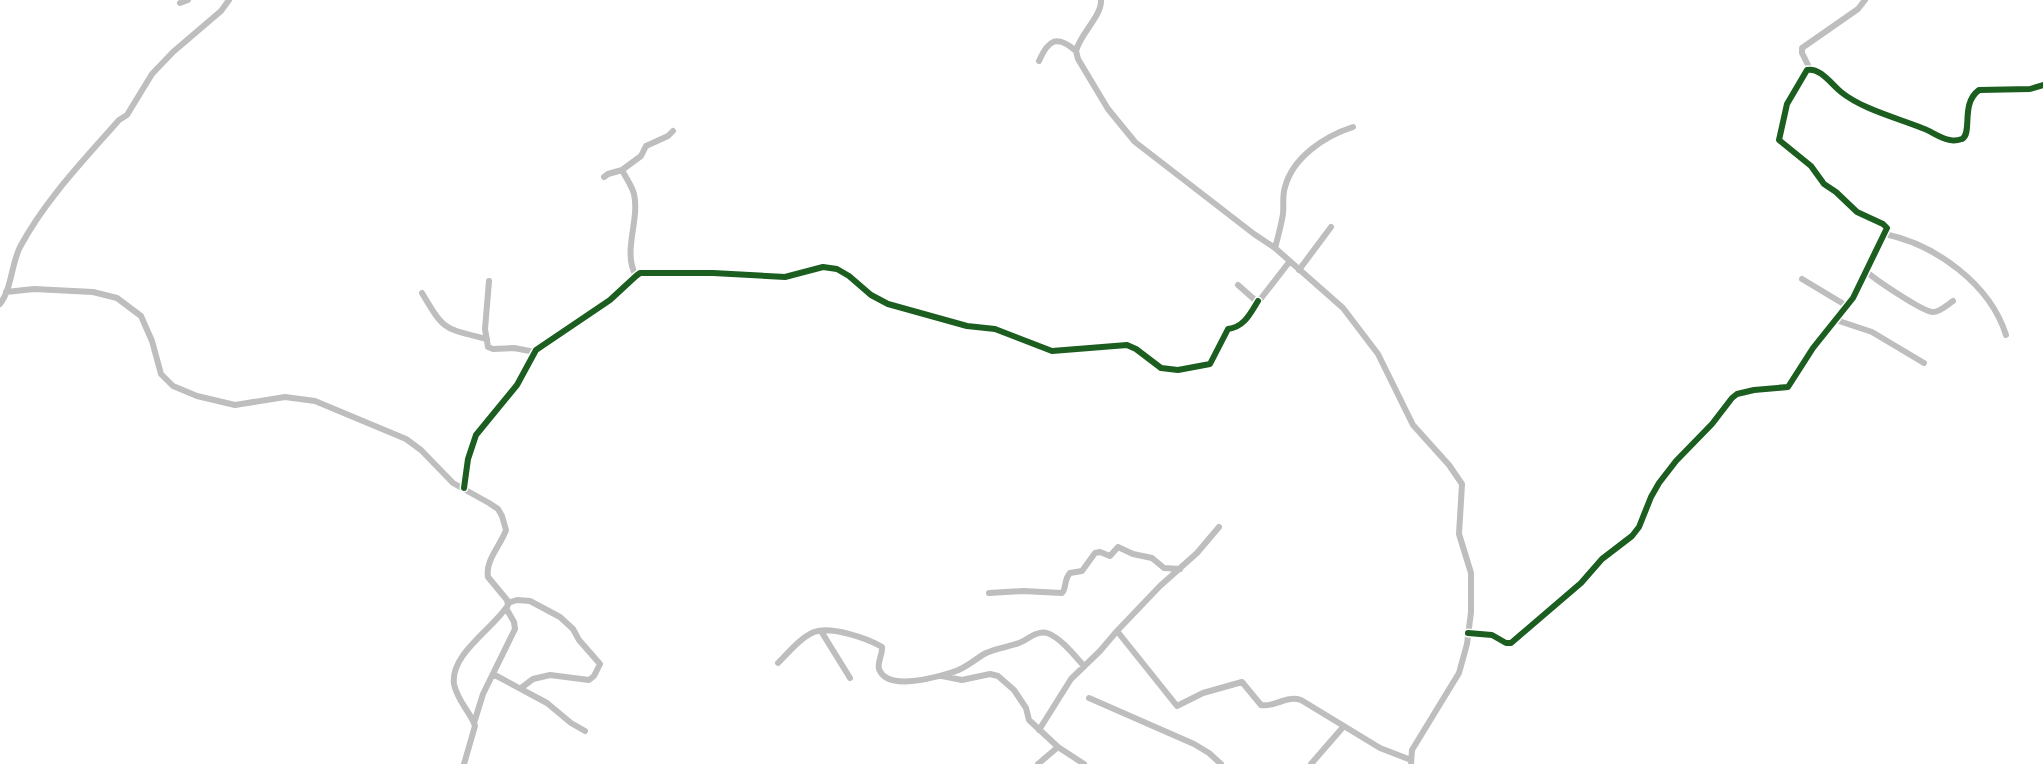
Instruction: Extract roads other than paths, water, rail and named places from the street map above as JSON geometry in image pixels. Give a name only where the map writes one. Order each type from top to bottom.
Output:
[{"type":"street","points":[[180,3],[188,0]]},
{"type":"street","points":[[0,304],[6,292],[15,258],[34,225],[74,172],[119,120],[127,115],[152,74],[173,52],[221,11],[229,0]]},
{"type":"street","points":[[1076,51],[1085,32],[1100,10],[1101,0]]},
{"type":"street","points":[[1865,0],[1850,15],[1802,48],[1802,54],[1810,69],[1826,77],[1846,96],[1895,119],[1950,140],[1961,140],[1967,128],[1969,102],[1979,90],[2030,89],[2043,85]]},
{"type":"street","points":[[1039,61],[1047,45],[1056,41],[1065,42],[1076,51],[1078,59],[1108,108],[1135,142],[1254,234],[1275,248],[1343,308],[1378,354],[1413,425],[1462,484],[1459,534],[1471,573],[1465,655],[1459,674],[1412,750],[1411,762],[1380,748],[1312,705],[1298,699],[1283,699],[1265,706],[1261,705],[1242,682],[1203,693],[1177,706],[1117,631]]},
{"type":"street","points":[[1468,633],[1497,636],[1508,644],[1515,641],[1581,583],[1602,558],[1632,536],[1639,527],[1651,497],[1663,478],[1732,398],[1737,394],[1754,390],[1788,387],[1813,348],[1848,306],[1860,287],[1878,244],[1887,228],[1883,224],[1857,212],[1836,192],[1824,184],[1811,166],[1779,140],[1787,104],[1807,70],[1810,69]]},
{"type":"street","points":[[1275,248],[1283,213],[1283,196],[1292,173],[1300,161],[1313,148],[1353,127]]},
{"type":"street","points":[[604,177],[622,170],[641,156],[646,146],[668,136],[673,131]]},
{"type":"street","points":[[622,170],[634,194],[634,222],[630,260],[636,276]]},
{"type":"street","points":[[1299,270],[1331,226]]},
{"type":"street","points":[[1885,234],[1919,246],[1966,276],[1990,300],[2006,335]]},
{"type":"street","points":[[464,488],[468,459],[476,435],[517,385],[535,352],[610,300],[636,276],[645,272],[785,277],[823,267],[837,269],[849,276],[878,300],[904,309],[967,326],[995,329],[1052,351],[1127,346],[1136,349],[1156,366],[1178,370],[1210,364],[1228,329],[1236,328],[1245,321],[1258,301],[1261,300],[1290,261]]},
{"type":"street","points":[[1867,272],[1891,290],[1929,312],[1937,312],[1953,301]]},
{"type":"street","points":[[1802,279],[1848,306]]},
{"type":"street","points":[[490,281],[485,329],[488,347],[493,349],[514,348],[535,352]]},
{"type":"street","points":[[1238,284],[1258,301]]},
{"type":"street","points":[[6,292],[34,289],[93,292],[117,298],[141,316],[152,341],[161,374],[173,386],[197,396],[235,405],[285,397],[315,401],[406,439],[428,456],[453,483],[498,509],[506,524],[505,534],[487,573],[512,615],[515,628],[483,694],[474,723],[474,733],[464,764]]},
{"type":"street","points":[[422,293],[436,317],[447,328],[460,334],[486,339]]},
{"type":"street","points":[[1836,320],[1872,332],[1924,363]]},
{"type":"street","points":[[1039,730],[1071,679],[1100,651],[1160,586],[1197,553],[1219,527]]},
{"type":"street","points":[[989,593],[1023,591],[1062,593],[1065,589],[1065,581],[1070,573],[1082,571],[1095,553],[1100,552],[1110,556],[1118,547],[1133,554],[1152,558],[1164,568],[1180,569]]},
{"type":"street","points":[[474,723],[463,707],[454,686],[457,665],[507,606],[517,600],[530,601],[560,618],[573,629],[579,640],[600,664],[594,676],[589,680],[550,676],[533,679],[521,688]]},
{"type":"street","points":[[778,663],[799,642],[814,632],[822,631],[860,638],[879,645],[883,649],[878,666],[881,672],[887,677],[900,682],[954,672],[986,653],[1020,642],[1036,633],[1043,633],[1053,636],[1072,652],[1084,666]]},
{"type":"street","points":[[822,631],[850,678]]},
{"type":"street","points":[[493,674],[547,703],[571,724],[586,731]]},
{"type":"street","points":[[938,676],[962,680],[990,674],[998,676],[1014,690],[1026,708],[1029,720],[1058,747],[1084,764]]},
{"type":"street","points":[[1089,698],[1194,744],[1209,753],[1221,764]]},
{"type":"street","points":[[1311,764],[1344,726]]},
{"type":"street","points":[[1038,764],[1058,747]]}]
